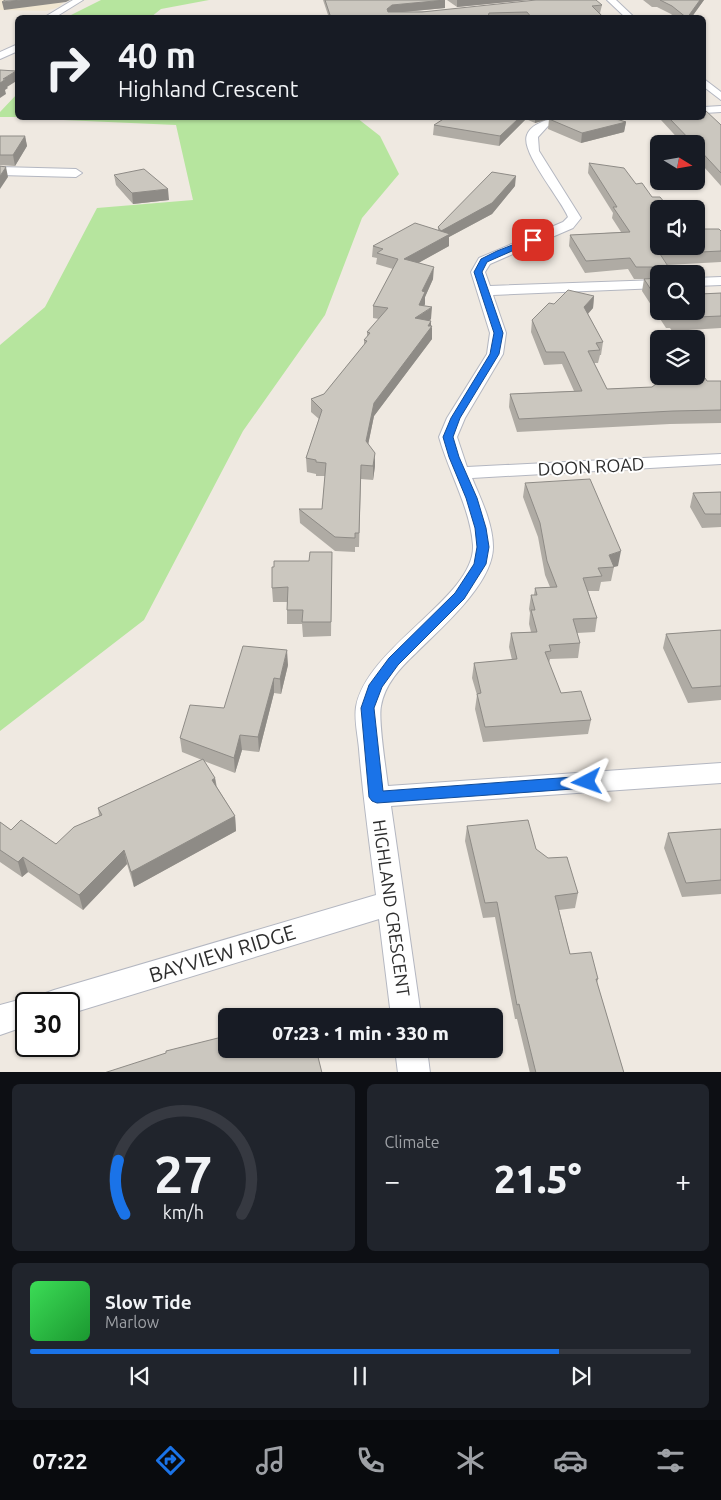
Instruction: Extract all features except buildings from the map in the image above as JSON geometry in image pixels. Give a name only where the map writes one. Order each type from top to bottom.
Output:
[{"type":"street","points":[[52,15],[79,0]]},
{"type":"street","points":[[611,0],[628,15]]},
{"type":"street","points":[[0,56],[15,48]]},
{"type":"street","points":[[706,84],[721,98]]},
{"type":"street","points":[[706,110],[721,110]]},
{"type":"street","name":"HIGHLAND CRESCENT","points":[[405,1008],[377,797],[368,708],[376,685],[393,662],[460,596],[480,564],[483,547],[480,528],[448,437],[456,418],[495,354],[498,333],[486,291],[478,272],[484,261],[568,225],[575,218],[533,150],[532,136],[544,124],[559,120]]},
{"type":"street","points":[[0,171],[76,173]]},
{"type":"street","points":[[705,282],[721,281]]},
{"type":"street","points":[[486,291],[650,284]]},
{"type":"street","name":"DOON ROAD","points":[[461,473],[721,459]]},
{"type":"street","points":[[377,797],[721,773]]},
{"type":"street","name":"BAYVIEW RIDGE","points":[[80,996],[391,903]]},
{"type":"street","points":[[0,1020],[15,1015]]},
{"type":"street","points":[[412,1058],[414,1072]]},
{"type":"shaded area","points":[[0,0],[65,0],[59,7],[46,11],[0,10]]},
{"type":"green space","points":[[101,0],[209,0],[161,9],[154,15],[71,15]]},
{"type":"green space","points":[[15,96],[15,117],[0,117],[0,112]]},
{"type":"green space","points":[[63,120],[360,120],[380,136],[399,174],[362,218],[325,315],[243,431],[144,620],[0,731],[0,345],[45,307],[97,208],[193,200],[176,125]]},
{"type":"route","points":[[533,240],[484,261],[478,272],[486,291],[498,333],[495,354],[456,418],[448,437],[454,457],[472,498],[480,528],[483,547],[480,564],[460,596],[393,662],[376,685],[368,708],[374,777],[377,797],[587,782]]}]
